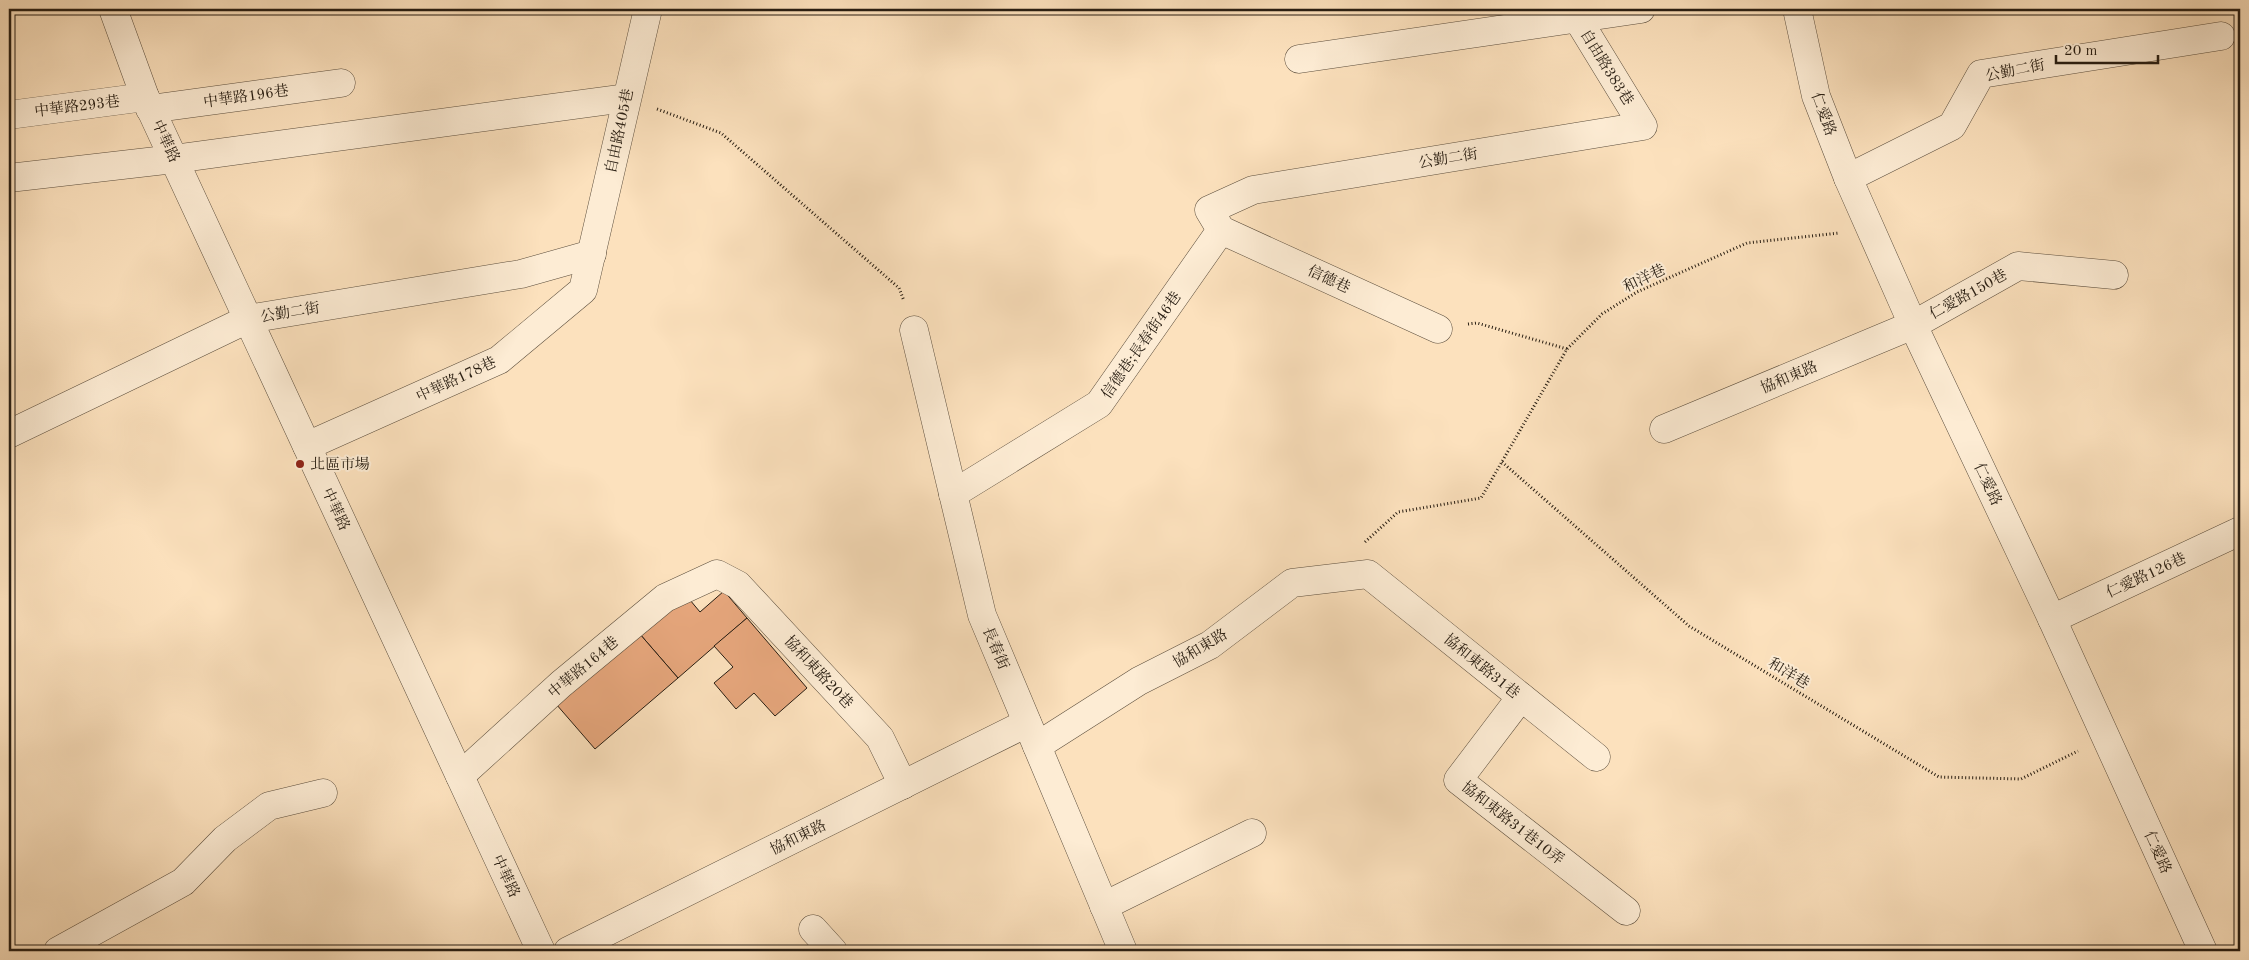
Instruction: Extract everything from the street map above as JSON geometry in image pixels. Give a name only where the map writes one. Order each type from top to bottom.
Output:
[{"type":"street","name":"中華路","points":[[113,9],[148,103],[541,951]]},
{"type":"street","name":"自由路405巷","points":[[592,254],[626,98],[648,9]]},
{"type":"street","points":[[1299,59],[1573,14],[1641,9]]},
{"type":"street","name":"仁愛路","points":[[1797,9],[1816,96],[1848,178],[1913,325],[2052,619],[2202,951]]},
{"type":"street","name":"自由路383巷","points":[[1573,14],[1643,126]]},
{"type":"street","name":"公勤二街","points":[[1848,178],[1952,126],[1981,74],[2221,36]]},
{"type":"street","name":"中華路196巷","points":[[148,103],[341,83]]},
{"type":"street","points":[[9,178],[174,159],[626,98]]},
{"type":"street","name":"中華路293巷","points":[[9,115],[148,103]]},
{"type":"street","name":"公勤二街","points":[[1221,230],[1209,210],[1253,190],[1643,126]]},
{"type":"street","name":"信德巷","points":[[1221,230],[1438,329]]},
{"type":"street","name":"信德巷;長春街46巷","points":[[954,494],[1099,404],[1221,230]]},
{"type":"street","name":"公勤二街","points":[[9,434],[248,319],[521,274],[592,254]]},
{"type":"street","name":"中華路178巷","points":[[307,446],[499,360],[583,290],[592,254]]},
{"type":"street","name":"仁愛路150巷","points":[[1913,325],[2018,266],[2114,275]]},
{"type":"street","name":"協和東路","points":[[1664,429],[1913,325]]},
{"type":"street","name":"長春街","points":[[914,330],[982,615],[1123,951]]},
{"type":"street","name":"仁愛路126巷","points":[[2052,619],[2240,531]]},
{"type":"street","name":"中華路164巷","points":[[460,776],[560,684],[666,598],[717,574]]},
{"type":"street","name":"協和東路20巷","points":[[717,574],[738,585],[880,738],[903,785]]},
{"type":"street","name":"協和東路","points":[[568,951],[903,785],[1032,735],[1210,645],[1292,582],[1368,574]]},
{"type":"street","name":"協和東路31巷","points":[[1368,574],[1596,757]]},
{"type":"street","name":"協和東路31巷10弄","points":[[1521,697],[1458,780],[1626,912]]},
{"type":"street","points":[[58,951],[183,882],[225,839],[269,806],[322,793]]},
{"type":"street","points":[[1104,906],[1252,833]]},
{"type":"street","points":[[813,929],[833,951]]},
{"type":"path","points":[[626,98],[721,133],[899,288],[914,330]]},
{"type":"path","name":"和洋巷","points":[[1368,574],[1364,542],[1398,512],[1481,498],[1567,349],[1602,314],[1637,292],[1747,243],[1871,230]]},
{"type":"path","points":[[1438,329],[1476,322],[1567,349]]},
{"type":"path","name":"和洋巷","points":[[1502,462],[1688,626],[1939,777],[2021,779],[2106,737]]},
{"type":"building","points":[[724,591],[747,618],[678,678],[639,633],[685,594],[700,612]]},
{"type":"building","points":[[747,618],[807,688],[775,716],[754,693],[736,709],[714,683],[733,667],[714,646]]},
{"type":"building","points":[[639,633],[678,678],[595,749],[556,704]]},
{"type":"place","name":"北區市場","points":[[300,464]]}]
